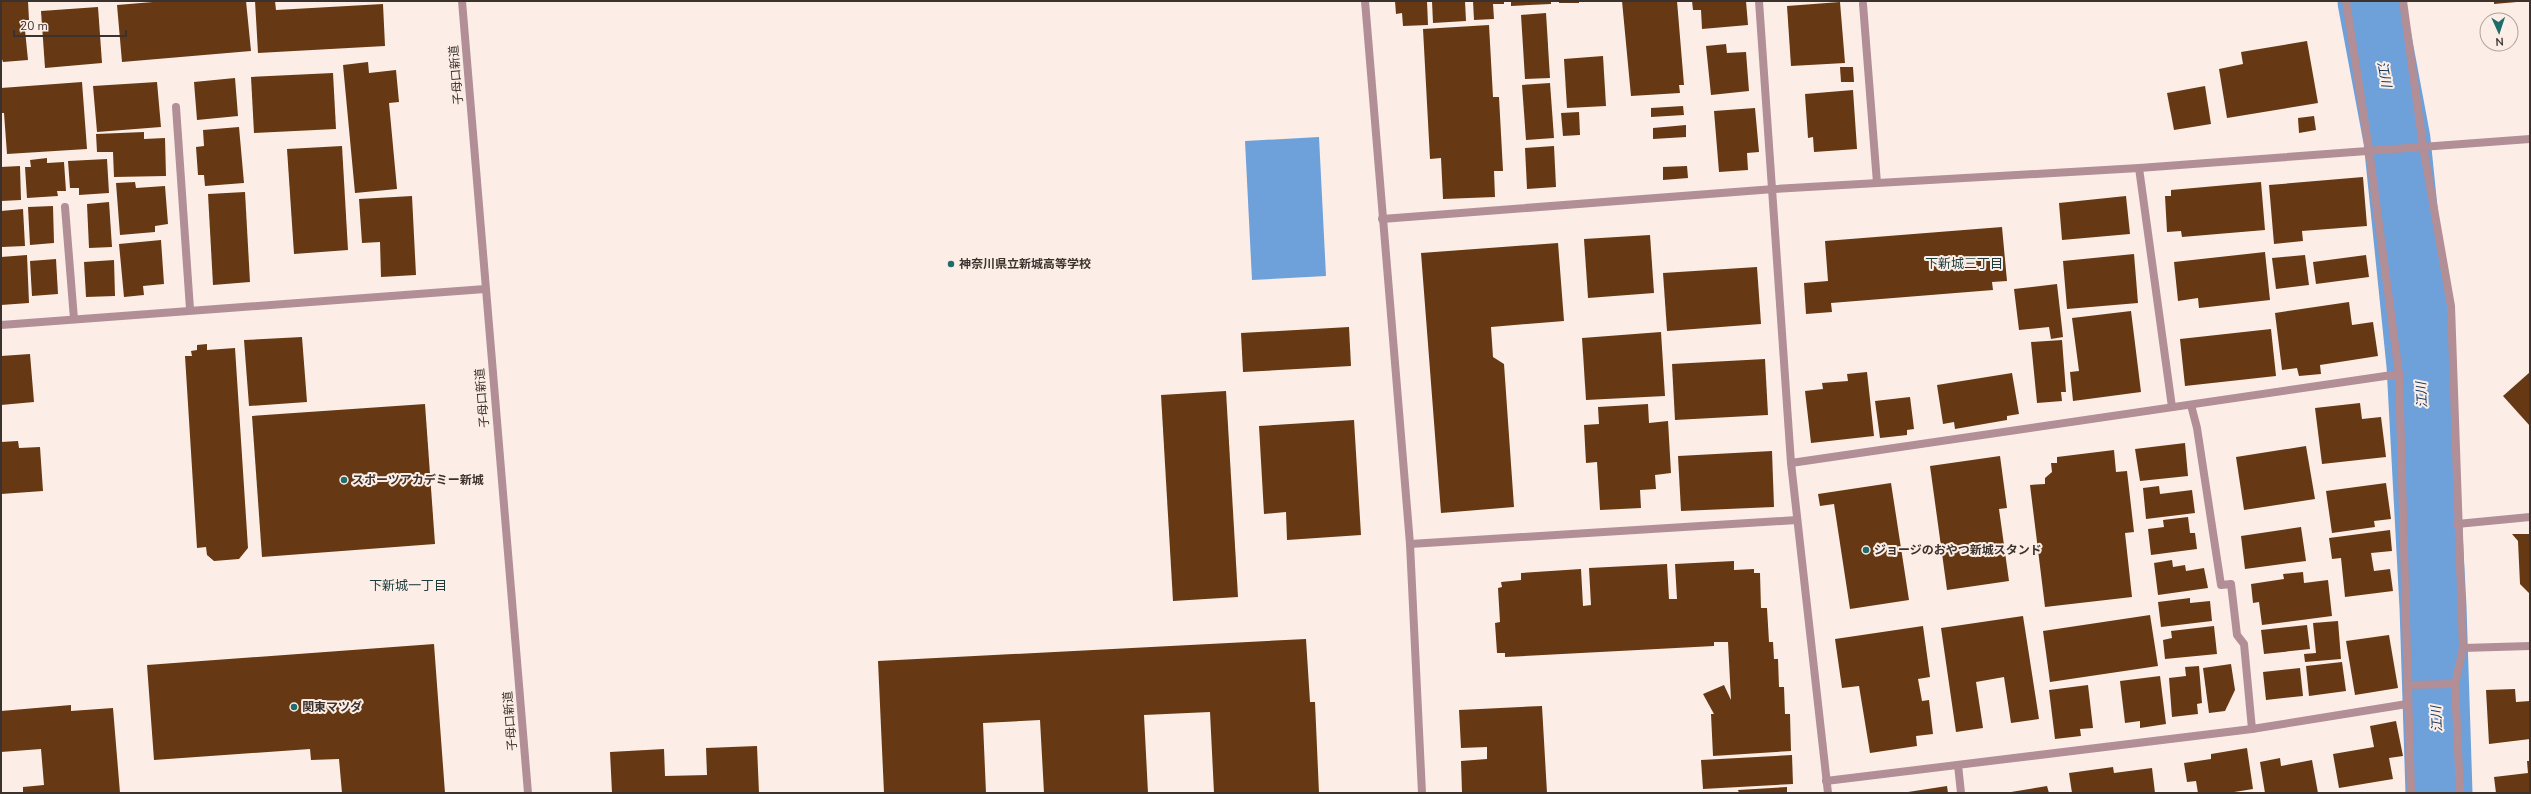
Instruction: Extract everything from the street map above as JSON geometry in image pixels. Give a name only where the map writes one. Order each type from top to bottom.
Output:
[{"type":"street","name":"子母口新道","points":[[462,1],[528,793]]},
{"type":"street","points":[[1365,1],[1410,544],[1422,793]]},
{"type":"street","points":[[1759,1],[1774,189],[1791,463],[1828,793]]},
{"type":"street","points":[[2346,1],[2369,150],[2399,374],[2407,704],[2411,793]]},
{"type":"street","points":[[2403,1],[2423,146],[2450,306],[2457,524],[2463,648],[2455,684],[2460,793]]},
{"type":"street","points":[[1862,4],[1877,183]]},
{"type":"street","points":[[176,107],[190,309]]},
{"type":"street","points":[[1382,219],[1774,189],[2139,168],[2530,139]]},
{"type":"street","points":[[2139,168],[2172,407]]},
{"type":"street","points":[[65,206],[74,319]]},
{"type":"street","points":[[1,325],[190,309],[485,289]]},
{"type":"street","points":[[1791,463],[2399,374]]},
{"type":"street","points":[[2191,405],[2197,428],[2221,585],[2231,584],[2236,635],[2244,644],[2252,729]]},
{"type":"street","points":[[2457,524],[2530,517]]},
{"type":"street","points":[[1410,544],[1797,520]]},
{"type":"street","points":[[2463,648],[2530,646]]},
{"type":"street","points":[[2407,685],[2455,684]]},
{"type":"street","points":[[1826,781],[2252,729],[2407,704]]},
{"type":"street","points":[[1958,765],[1961,793]]},
{"type":"water","points":[[1319,137],[1326,276],[1252,280],[1245,141]]},
{"type":"building","points":[[1,1],[28,1],[29,20],[24,20],[28,60],[3,62],[1,56]]},
{"type":"building","points":[[165,1],[246,1],[251,51],[122,62],[117,5]]},
{"type":"building","points":[[255,1],[275,1],[276,10],[383,4],[385,46],[258,53]]},
{"type":"building","points":[[1395,1],[1427,1],[1428,25],[1403,26],[1402,13],[1396,14]]},
{"type":"building","points":[[1432,1],[1465,1],[1466,21],[1433,23]]},
{"type":"building","points":[[1473,1],[1504,1],[1504,4],[1493,4],[1494,19],[1474,20]]},
{"type":"building","points":[[1511,1],[1551,1],[1551,4],[1511,6]]},
{"type":"building","points":[[1559,1],[1579,1],[1579,3],[1559,3]]},
{"type":"building","points":[[1622,1],[1677,1],[1684,85],[1679,85],[1680,93],[1631,96]]},
{"type":"building","points":[[1692,1],[1746,1],[1748,25],[1702,29],[1701,10],[1693,10]]},
{"type":"building","points":[[2494,1],[2517,1],[2517,2],[2494,4]]},
{"type":"building","points":[[1840,2],[1845,63],[1791,66],[1787,6]]},
{"type":"building","points":[[98,7],[102,63],[45,68],[41,11]]},
{"type":"building","points":[[1546,13],[1550,78],[1525,79],[1521,15]]},
{"type":"building","points":[[1489,25],[1493,97],[1499,97],[1503,171],[1494,171],[1495,197],[1443,199],[1441,158],[1430,159],[1423,29]]},
{"type":"building","points":[[2307,41],[2318,103],[2227,118],[2219,69],[2243,64],[2241,52]]},
{"type":"building","points":[[1726,44],[1727,53],[1746,52],[1749,91],[1711,95],[1706,46]]},
{"type":"building","points":[[1603,56],[1606,106],[1567,108],[1564,59]]},
{"type":"building","points":[[368,62],[369,73],[396,70],[399,102],[389,103],[397,189],[355,193],[343,65]]},
{"type":"building","points":[[1840,67],[1853,67],[1854,82],[1841,82]]},
{"type":"building","points":[[333,73],[336,129],[254,133],[251,77]]},
{"type":"building","points":[[235,78],[238,116],[197,120],[194,82]]},
{"type":"building","points":[[82,82],[87,149],[7,154],[4,113],[1,113],[1,88]]},
{"type":"building","points":[[157,82],[161,127],[97,132],[93,86]]},
{"type":"building","points":[[1550,83],[1554,138],[1526,140],[1522,85]]},
{"type":"building","points":[[2205,86],[2211,124],[2174,130],[2167,93]]},
{"type":"building","points":[[1853,90],[1857,149],[1814,152],[1813,137],[1808,138],[1805,94]]},
{"type":"building","points":[[1683,106],[1684,115],[1651,117],[1651,108]]},
{"type":"building","points":[[1755,108],[1759,152],[1747,153],[1748,170],[1719,172],[1714,111]]},
{"type":"building","points":[[1579,112],[1580,135],[1563,136],[1561,113]]},
{"type":"building","points":[[2314,116],[2316,130],[2299,133],[2298,118]]},
{"type":"building","points":[[1686,125],[1686,137],[1653,139],[1653,128]]},
{"type":"building","points":[[239,127],[244,183],[205,186],[204,175],[198,175],[196,147],[204,146],[203,130]]},
{"type":"building","points":[[144,132],[144,139],[165,138],[166,176],[114,177],[113,152],[97,152],[96,134]]},
{"type":"building","points":[[342,146],[348,250],[294,254],[287,149]]},
{"type":"building","points":[[1554,146],[1556,187],[1527,189],[1525,148]]},
{"type":"building","points":[[47,158],[47,163],[64,162],[66,191],[57,191],[58,196],[27,198],[25,167],[31,167],[30,160]]},
{"type":"building","points":[[107,159],[109,193],[79,195],[79,188],[70,188],[68,161]]},
{"type":"building","points":[[20,166],[21,200],[1,201],[1,167]]},
{"type":"building","points":[[1687,166],[1688,178],[1663,180],[1663,167]]},
{"type":"building","points":[[2363,177],[2367,226],[2302,231],[2303,241],[2274,244],[2269,185]]},
{"type":"building","points":[[135,182],[136,188],[165,186],[168,224],[155,226],[155,232],[120,235],[116,183]]},
{"type":"building","points":[[2261,182],[2265,230],[2182,237],[2181,231],[2167,232],[2165,196],[2171,196],[2171,190]]},
{"type":"building","points":[[245,192],[250,282],[213,285],[208,194]]},
{"type":"building","points":[[412,196],[416,275],[381,277],[380,242],[362,243],[359,199]]},
{"type":"building","points":[[2126,196],[2130,234],[2062,240],[2059,203]]},
{"type":"building","points":[[109,202],[112,247],[89,248],[87,204]]},
{"type":"building","points":[[53,206],[54,243],[30,245],[28,207]]},
{"type":"building","points":[[23,209],[25,246],[2,247],[1,211]]},
{"type":"building","points":[[2002,227],[2007,281],[1992,282],[1993,290],[1831,303],[1832,312],[1806,314],[1804,283],[1828,281],[1825,241]]},
{"type":"building","points":[[1650,235],[1654,293],[1588,298],[1584,239]]},
{"type":"building","points":[[161,240],[164,284],[143,286],[144,295],[124,297],[119,244]]},
{"type":"building","points":[[1558,243],[1564,321],[1491,327],[1493,357],[1504,364],[1514,507],[1441,513],[1421,253]]},
{"type":"building","points":[[2265,252],[2270,300],[2199,308],[2198,298],[2178,301],[2174,262]]},
{"type":"building","points":[[2134,254],[2138,303],[2067,309],[2063,261]]},
{"type":"building","points":[[27,255],[29,303],[1,305],[1,257]]},
{"type":"building","points":[[2305,255],[2309,285],[2276,289],[2272,258]]},
{"type":"building","points":[[2366,255],[2369,277],[2316,284],[2313,262]]},
{"type":"building","points":[[56,259],[58,294],[32,296],[30,261]]},
{"type":"building","points":[[114,260],[115,296],[86,297],[84,262]]},
{"type":"building","points":[[1757,267],[1761,324],[1667,331],[1663,273]]},
{"type":"building","points":[[2057,284],[2063,337],[2051,339],[2049,327],[2019,330],[2014,289]]},
{"type":"building","points":[[2349,302],[2352,325],[2373,322],[2378,356],[2320,365],[2321,374],[2299,376],[2297,368],[2282,370],[2275,313]]},
{"type":"building","points":[[2131,311],[2141,392],[2073,401],[2070,372],[2079,371],[2072,318]]},
{"type":"building","points":[[1349,327],[1351,366],[1243,372],[1241,333]]},
{"type":"building","points":[[2271,329],[2276,376],[2185,386],[2180,339]]},
{"type":"building","points":[[1661,332],[1665,396],[1586,400],[1582,338]]},
{"type":"building","points":[[302,337],[307,402],[249,406],[244,340]]},
{"type":"building","points":[[2062,340],[2066,392],[2061,392],[2062,401],[2037,403],[2031,342]]},
{"type":"building","points":[[207,344],[207,350],[235,348],[248,548],[239,559],[214,561],[207,555],[206,547],[197,548],[185,356],[192,356],[191,351],[197,350],[197,345]]},
{"type":"building","points":[[30,354],[34,402],[1,405],[1,356]]},
{"type":"building","points":[[1765,359],[1768,415],[1675,420],[1672,364]]},
{"type":"building","points":[[1867,372],[1874,436],[1811,443],[1805,391],[1823,389],[1822,383],[1848,381],[1847,374]]},
{"type":"building","points":[[2530,372],[2530,426],[2503,396]]},
{"type":"building","points":[[2012,373],[2019,414],[2007,416],[2007,420],[1955,429],[1954,422],[1943,424],[1937,385]]},
{"type":"building","points":[[1226,391],[1238,597],[1173,601],[1161,395]]},
{"type":"building","points":[[1910,397],[1914,429],[1907,430],[1907,435],[1880,438],[1875,401]]},
{"type":"building","points":[[2360,403],[2362,419],[2381,417],[2386,457],[2322,464],[2315,408]]},
{"type":"building","name":"スポーツアカデミー新城","points":[[425,404],[435,544],[262,557],[252,416]]},
{"type":"building","points":[[1648,404],[1649,423],[1668,421],[1671,473],[1655,475],[1656,489],[1640,490],[1641,508],[1600,510],[1597,462],[1586,463],[1584,425],[1599,424],[1598,407]]},
{"type":"building","points":[[1354,420],[1361,535],[1287,540],[1286,512],[1264,514],[1259,426]]},
{"type":"building","points":[[18,441],[19,448],[40,447],[43,491],[1,494],[1,442]]},
{"type":"building","points":[[2185,443],[2188,476],[2140,481],[2135,449]]},
{"type":"building","points":[[2306,446],[2315,499],[2244,510],[2236,457]]},
{"type":"building","points":[[2114,450],[2116,472],[2127,471],[2134,532],[2125,533],[2132,597],[2045,607],[2030,485],[2045,484],[2045,478],[2052,472],[2051,463],[2057,463],[2057,457]]},
{"type":"building","points":[[1772,451],[1774,507],[1681,511],[1678,456]]},
{"type":"building","points":[[2000,456],[2007,508],[1999,509],[2009,581],[1947,590],[1930,466]]},
{"type":"building","points":[[1891,483],[1909,600],[1850,609],[1834,504],[1820,506],[1818,494]]},
{"type":"building","points":[[2386,483],[2391,519],[2374,521],[2375,527],[2332,533],[2326,491]]},
{"type":"building","points":[[2159,486],[2160,494],[2192,490],[2195,513],[2146,519],[2143,488]]},
{"type":"building","points":[[2188,517],[2190,533],[2195,533],[2197,549],[2151,555],[2148,529],[2164,527],[2163,520]]},
{"type":"building","points":[[2301,527],[2306,561],[2245,569],[2241,536]]},
{"type":"building","points":[[2390,530],[2392,551],[2371,553],[2374,571],[2390,569],[2393,591],[2345,597],[2341,558],[2332,559],[2329,538]]},
{"type":"building","points":[[2512,534],[2530,534],[2530,594],[2520,584],[2518,541]]},
{"type":"building","points":[[2172,560],[2173,567],[2185,565],[2186,571],[2204,568],[2208,588],[2158,595],[2154,563]]},
{"type":"building","points":[[1734,561],[1734,570],[1754,569],[1754,573],[1760,573],[1761,608],[1767,608],[1769,642],[1773,642],[1774,659],[1778,659],[1779,687],[1784,687],[1785,714],[1790,714],[1791,751],[1713,756],[1711,714],[1714,714],[1703,694],[1724,685],[1731,700],[1728,642],[1714,642],[1714,646],[1505,657],[1505,653],[1497,653],[1495,623],[1500,622],[1498,588],[1502,587],[1501,582],[1521,580],[1521,573],[1581,569],[1583,606],[1591,605],[1589,568],[1667,564],[1669,599],[1677,599],[1675,564]]},
{"type":"building","points":[[2303,572],[2304,583],[2328,580],[2332,616],[2262,625],[2259,602],[2253,603],[2251,584],[2284,579],[2283,574]]},
{"type":"building","points":[[2190,598],[2190,603],[2210,601],[2212,621],[2161,627],[2158,602]]},
{"type":"building","points":[[2150,615],[2158,666],[2050,682],[2043,631]]},
{"type":"building","points":[[2023,616],[2039,719],[2011,723],[2004,677],[1976,682],[1983,728],[1956,732],[1941,628]]},
{"type":"building","points":[[2338,621],[2341,659],[2305,662],[2304,654],[2316,653],[2313,623]]},
{"type":"building","points":[[2307,625],[2310,649],[2264,654],[2261,630]]},
{"type":"building","points":[[1923,626],[1930,677],[1918,679],[1922,701],[1929,700],[1933,734],[1916,736],[1917,746],[1870,753],[1859,686],[1842,688],[1835,639]]},
{"type":"building","points":[[2214,626],[2217,654],[2165,659],[2163,640],[2172,638],[2171,631]]},
{"type":"building","points":[[2389,635],[2398,688],[2355,695],[2346,641]]},
{"type":"building","points":[[1306,639],[1310,702],[1315,702],[1319,793],[1214,793],[1210,712],[1144,715],[1148,793],[1044,793],[1040,720],[983,723],[986,793],[884,793],[878,661]]},
{"type":"building","name":"関東マツダ","points":[[434,644],[445,793],[342,793],[339,759],[311,760],[310,749],[154,760],[147,665]]},
{"type":"building","points":[[2342,662],[2346,691],[2309,696],[2306,666]]},
{"type":"building","points":[[2231,664],[2235,690],[2225,711],[2209,713],[2203,668]]},
{"type":"building","points":[[2199,666],[2202,703],[2197,704],[2198,714],[2172,717],[2169,678],[2186,676],[2185,667]]},
{"type":"building","points":[[2300,668],[2303,696],[2266,700],[2263,672]]},
{"type":"building","points":[[2160,676],[2166,724],[2140,728],[2140,721],[2125,723],[2120,681]]},
{"type":"building","points":[[2088,685],[2093,728],[2080,729],[2081,736],[2055,739],[2049,690]]},
{"type":"building","points":[[2515,689],[2516,702],[2530,701],[2530,739],[2489,744],[2486,690]]},
{"type":"building","points":[[71,705],[71,711],[113,708],[120,793],[23,793],[23,787],[44,785],[41,749],[1,752],[1,711]]},
{"type":"building","points":[[1542,706],[1547,793],[1462,793],[1461,761],[1487,759],[1487,747],[1461,748],[1459,710]]},
{"type":"building","points":[[2396,721],[2403,756],[2389,758],[2393,779],[2339,788],[2333,754],[2374,747],[2370,726]]},
{"type":"building","points":[[757,746],[759,793],[612,793],[610,752],[664,749],[665,776],[707,775],[706,748]]},
{"type":"building","points":[[2247,748],[2253,789],[2228,793],[2198,793],[2196,781],[2187,782],[2184,763],[2211,759],[2211,754]]},
{"type":"building","points":[[1792,755],[1793,784],[1703,789],[1701,760]]},
{"type":"building","points":[[2280,758],[2281,766],[2312,760],[2318,793],[2265,793],[2260,762]]},
{"type":"building","points":[[2527,761],[2530,761],[2530,793],[2496,793],[2494,777],[2528,773]]},
{"type":"building","points":[[2113,767],[2114,773],[2152,768],[2155,793],[2072,793],[2069,773]]},
{"type":"building","points":[[1947,786],[1948,793],[1908,793],[1908,792]]},
{"type":"building","points":[[2047,786],[2049,793],[2011,793],[2011,792]]},
{"type":"building","points":[[1787,787],[1787,793],[1739,793],[1738,790]]},
{"type":"waterway","name":"江川","points":[[2371,1],[2397,140],[2420,365],[2433,607],[2439,793]]},
{"type":"place","name":"神奈川県立新城高等学校","points":[[951,264]]},
{"type":"place","name":"スポーツアカデミー新城","points":[[344,480]]},
{"type":"place","name":"ジョージのおやつ新城スタンド","points":[[1866,550]]},
{"type":"place","name":"関東マツダ","points":[[294,707]]},
{"type":"district","name":"下新城三丁目","points":[[1964,263]]},
{"type":"district","name":"下新城一丁目","points":[[408,585]]}]
